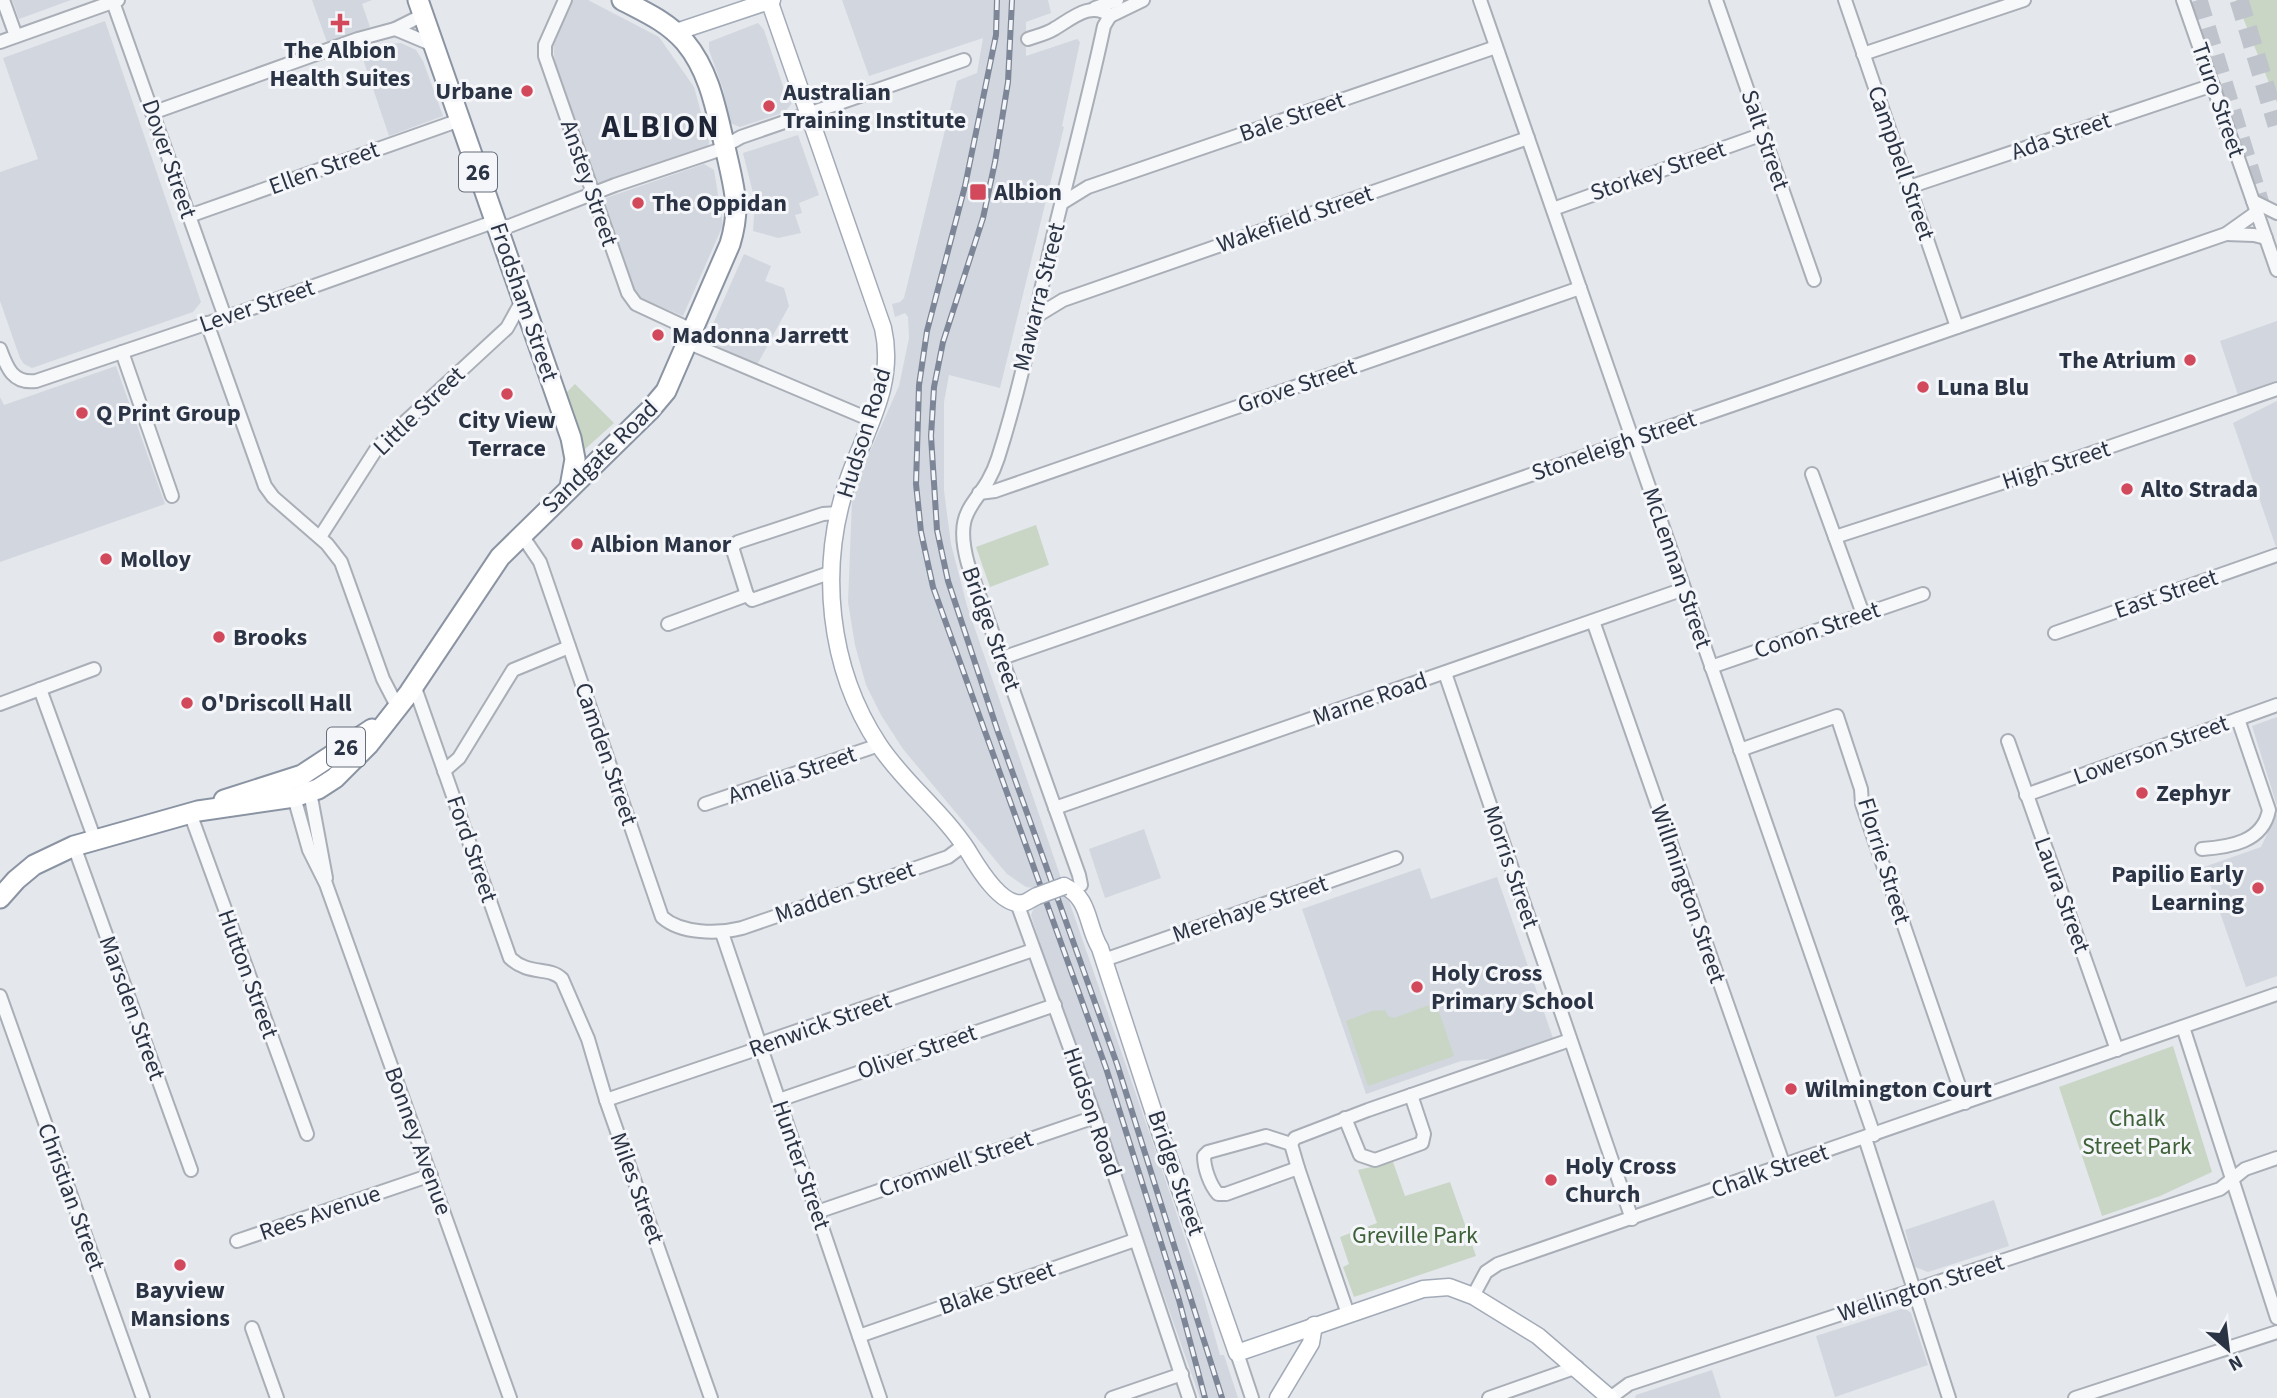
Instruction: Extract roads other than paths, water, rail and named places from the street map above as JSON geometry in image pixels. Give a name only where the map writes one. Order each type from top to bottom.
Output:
[{"type":"highway","name":"Sandgate Road","points":[[0,898],[34,865],[74,846],[299,786],[395,711],[500,557],[660,399],[671,382],[727,252],[734,226],[735,200],[708,81],[694,54],[676,32],[657,18],[622,0]]},
{"type":"highway","name":"Frodsham Street","points":[[420,7],[573,445],[575,459],[570,487]]},
{"type":"main road","points":[[676,32],[770,0]]},
{"type":"main road","name":"Hudson Road","points":[[770,0],[885,339],[887,370],[847,481],[839,513],[832,572],[834,627],[842,664],[851,690],[879,745],[964,845],[1000,894],[1017,898]]},
{"type":"main road","points":[[1017,898],[1027,902],[1037,896],[1072,886]]},
{"type":"main road","name":"Bridge Street","points":[[1072,886],[1081,899],[1092,935],[1102,954],[1162,1138],[1237,1353]]},
{"type":"main road","points":[[1237,1353],[1428,1287],[1449,1287],[1474,1296],[1538,1336],[1610,1398]]},
{"type":"main road","points":[[1278,1398],[1311,1343],[1314,1325]]},
{"type":"street","points":[[3,0],[16,36]]},
{"type":"street","name":"Anstey Street","points":[[565,0],[545,45],[545,56],[632,301],[691,337],[871,420]]},
{"type":"street","points":[[1028,39],[1051,31],[1070,18],[1117,0]]},
{"type":"street","points":[[1095,8],[1102,9],[1110,16],[1143,0]]},
{"type":"street","name":"McLennan Street","points":[[1480,0],[1740,750],[1869,1136],[1913,1290],[1949,1398]]},
{"type":"street","name":"Salt Street","points":[[1716,0],[1814,280]]},
{"type":"street","name":"Campbell Street","points":[[1844,0],[1957,327]]},
{"type":"street","points":[[1863,54],[2024,0]]},
{"type":"street","name":"Truro Street","points":[[2183,0],[2277,270]]},
{"type":"street","points":[[0,42],[116,1]]},
{"type":"street","name":"Dover Street","points":[[116,1],[152,113],[225,317]]},
{"type":"street","points":[[152,113],[358,39],[395,29],[420,7]]},
{"type":"street","name":"Mawarra Street","points":[[979,493],[995,467],[1035,317],[1103,30],[1110,16]]},
{"type":"street","points":[[395,29],[433,45]]},
{"type":"street","name":"Bale Street","points":[[1062,203],[1088,187],[1496,47]]},
{"type":"street","name":"Lever Street","points":[[0,349],[8,369],[17,379],[36,380],[593,194],[712,152],[741,137],[964,60]]},
{"type":"street","name":"Ada Street","points":[[1909,187],[2213,85]]},
{"type":"street","name":"Ellen Street","points":[[189,216],[460,120]]},
{"type":"street","name":"Storkey Street","points":[[1553,209],[1763,134]]},
{"type":"street","name":"Wakefield Street","points":[[1035,317],[1063,300],[1528,138]]},
{"type":"street","points":[[1068,180],[1088,187]]},
{"type":"street","points":[[2255,206],[2277,213]]},
{"type":"street","name":"Stoneleigh Street","points":[[2226,234],[2255,206]]},
{"type":"street","name":"Stoneleigh Street","points":[[1002,657],[2226,234],[2254,235],[2266,239]]},
{"type":"street","points":[[1043,284],[1052,296],[1063,300]]},
{"type":"street","name":"Grove Street","points":[[979,493],[995,491],[1580,288]]},
{"type":"street","name":"Little Street","points":[[320,537],[377,448],[507,328],[523,299]]},
{"type":"street","points":[[206,323],[265,486],[273,497],[320,537],[341,562],[395,711]]},
{"type":"street","points":[[507,328],[523,326],[534,331]]},
{"type":"street","points":[[122,352],[172,496]]},
{"type":"street","name":"High Street","points":[[1835,537],[2057,465],[2277,389]]},
{"type":"street","points":[[995,467],[1013,484]]},
{"type":"street","points":[[1812,474],[1863,614]]},
{"type":"street","name":"Bridge Street","points":[[979,493],[965,517],[961,530],[962,543],[1079,875],[1072,886]]},
{"type":"street","points":[[832,572],[751,600],[733,553],[733,545],[820,514],[839,513]]},
{"type":"street","name":"Camden Street","points":[[522,534],[540,562],[662,917],[673,927],[722,933]]},
{"type":"street","name":"East Street","points":[[2054,633],[2277,555]]},
{"type":"street","name":"Marne Road","points":[[1055,808],[1684,589]]},
{"type":"street","name":"Conon Street","points":[[1711,667],[1923,594]]},
{"type":"street","points":[[668,624],[747,595]]},
{"type":"street","name":"Willmington Street","points":[[1593,621],[1784,1166]]},
{"type":"street","points":[[444,771],[461,754],[513,670],[569,647]]},
{"type":"street","points":[[0,704],[94,669]]},
{"type":"street","name":"Morris Street","points":[[1445,673],[1632,1219]]},
{"type":"street","name":"Ford Street","points":[[414,685],[510,958],[520,968],[557,974],[562,979]]},
{"type":"street","points":[[40,689],[95,840]]},
{"type":"street","name":"Lowerson Street","points":[[2026,795],[2277,705]]},
{"type":"street","name":"Florrie Street","points":[[1740,750],[1837,716],[1861,789],[1862,804],[1965,1103]]},
{"type":"street","points":[[2202,849],[2221,848],[2258,834],[2267,824],[2269,810],[2238,719]]},
{"type":"street","name":"Laura Street","points":[[2008,741],[2117,1050]]},
{"type":"street","name":"Amelia Street","points":[[705,804],[879,745]]},
{"type":"street","name":"Bonney Avenue","points":[[299,786],[326,884],[510,1398]]},
{"type":"street","name":"Hutton Street","points":[[194,812],[307,1134]]},
{"type":"street","name":"Madden Street","points":[[722,933],[948,857],[964,845]]},
{"type":"street","name":"Marsden Street","points":[[74,846],[191,1170]]},
{"type":"street","name":"Merehaye Street","points":[[1102,954],[1396,858]]},
{"type":"street","name":"Hudson Road","points":[[1017,898],[1033,950],[1095,1117],[1189,1398]]},
{"type":"street","name":"Hunter Street","points":[[722,933],[880,1398]]},
{"type":"street","name":"Renwick Street","points":[[606,1100],[1033,950]]},
{"type":"street","name":"Miles Street","points":[[562,979],[588,1039],[606,1100],[711,1398]]},
{"type":"street","name":"Chalk Street","points":[[1474,1296],[1486,1272],[1493,1266],[2277,994]]},
{"type":"street","name":"Christian Street","points":[[0,996],[143,1398]]},
{"type":"street","name":"Oliver Street","points":[[779,1100],[1055,1005]]},
{"type":"street","points":[[2183,1027],[2277,1318]]},
{"type":"street","points":[[1348,1314],[1298,1168],[1292,1144],[1295,1138],[1570,1040]]},
{"type":"street","points":[[1345,1118],[1360,1155],[1375,1160],[1422,1143],[1424,1134],[1411,1095]]},
{"type":"street","name":"Cromwell Street","points":[[817,1212],[1095,1117]]},
{"type":"street","points":[[1292,1144],[1266,1136],[1208,1152],[1203,1162],[1218,1194],[1226,1194],[1298,1168]]},
{"type":"street","name":"Wellington Street","points":[[1610,1398],[1629,1384],[2220,1189],[2249,1167],[2277,1158]]},
{"type":"street","name":"Rees Avenue","points":[[237,1241],[431,1175]]},
{"type":"street","name":"Blake Street","points":[[859,1336],[1135,1240]]},
{"type":"street","points":[[252,1328],[277,1398]]},
{"type":"street","points":[[2075,1398],[2277,1332]]},
{"type":"street","name":"Bridge Street","points":[[1237,1353],[1252,1398]]},
{"type":"street","points":[[1489,1398],[1577,1367]]},
{"type":"street","points":[[1112,1398],[1182,1374]]},
{"type":"tunnel","points":[[2198,0],[2265,220]]},
{"type":"tunnel","points":[[2239,0],[2277,125]]},
{"type":"railway","points":[[997,0],[996,35],[965,186],[927,331],[919,385],[916,484],[921,532],[933,587],[1106,1068],[1179,1300],[1205,1398]]},
{"type":"railway","points":[[1012,0],[1008,82],[995,162],[983,218],[943,342],[934,387],[931,436],[937,530],[948,581],[998,732],[1117,1064],[1222,1398]]},
{"type":"place","name":"The Albion Health Suites","points":[[340,23]]},
{"type":"place","name":"Urbane","points":[[527,91]]},
{"type":"place","name":"Australian Training Institute","points":[[769,106]]},
{"type":"place","name":"Albion","points":[[978,192]]},
{"type":"place","name":"The Oppidan","points":[[638,203]]},
{"type":"place","name":"Madonna Jarrett","points":[[658,335]]},
{"type":"place","name":"The Atrium","points":[[2190,360]]},
{"type":"place","name":"Luna Blu","points":[[1923,387]]},
{"type":"place","name":"City View Terrace","points":[[507,394]]},
{"type":"place","name":"Q Print Group","points":[[82,413]]},
{"type":"place","name":"Alto Strada","points":[[2127,489]]},
{"type":"place","name":"Albion Manor","points":[[577,544]]},
{"type":"place","name":"Molloy","points":[[106,559]]},
{"type":"place","name":"Brooks","points":[[219,637]]},
{"type":"place","name":"O'Driscoll Hall","points":[[187,703]]},
{"type":"place","name":"Zephyr","points":[[2142,793]]},
{"type":"place","name":"Papilio Early Learning","points":[[2258,888]]},
{"type":"place","name":"Holy Cross Primary School","points":[[1417,987]]},
{"type":"place","name":"Wilmington Court","points":[[1791,1089]]},
{"type":"place","name":"Holy Cross Church","points":[[1551,1180]]},
{"type":"place","name":"Bayview Mansions","points":[[180,1265]]},
{"type":"district","name":"ALBION","points":[[661,127]]},
{"type":"park label","name":"Chalk Street Park","points":[[2137,1132]]},
{"type":"park label","name":"Greville Park","points":[[1415,1235]]}]
